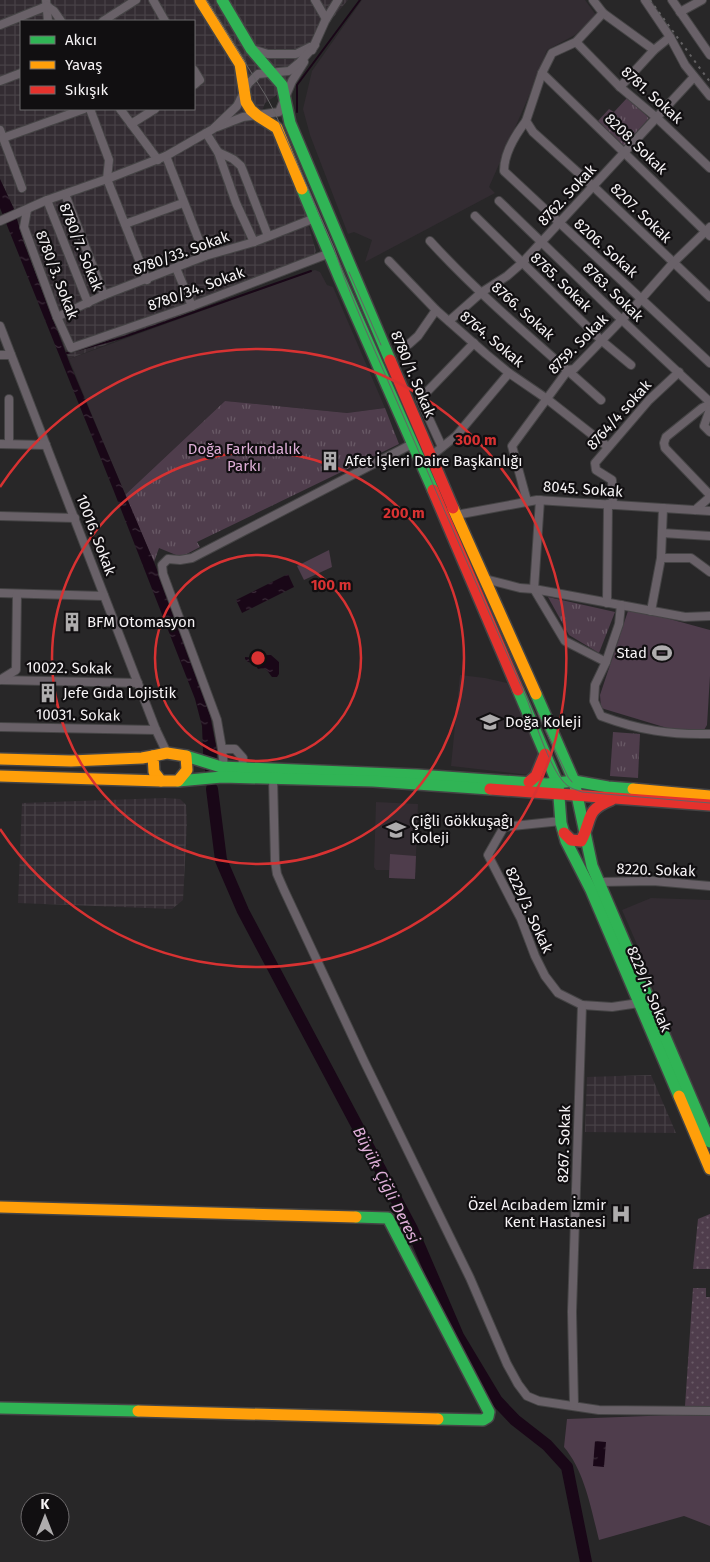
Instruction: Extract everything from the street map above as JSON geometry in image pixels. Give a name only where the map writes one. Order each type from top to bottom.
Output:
[{"type":"street","points":[[105,20],[136,0]]},
{"type":"street","points":[[153,0],[164,20]]},
{"type":"street","points":[[200,0],[240,64],[246,102],[258,116],[277,128],[559,789]]},
{"type":"street","name":"8780/1. Sokak","points":[[222,0],[251,49],[282,85],[290,123],[456,515],[574,781],[576,796]]},
{"type":"street","points":[[315,0],[326,19]]},
{"type":"street","points":[[0,221],[48,200],[158,160],[209,131],[243,117],[279,112],[292,81],[314,46],[326,19],[338,0]]},
{"type":"street","points":[[593,0],[603,13],[654,50]]},
{"type":"street","points":[[645,0],[694,77],[710,96]]},
{"type":"street","points":[[672,0],[710,55]]},
{"type":"street","points":[[680,12],[702,0]]},
{"type":"street","points":[[47,3],[48,20]]},
{"type":"street","points":[[47,3],[60,20]]},
{"type":"street","points":[[0,25],[47,3]]},
{"type":"street","points":[[526,120],[542,73],[552,53],[576,42],[603,13]]},
{"type":"street","points":[[620,87],[654,50],[670,37]]},
{"type":"street","name":"8781. Sokak","points":[[576,42],[620,87],[710,168]]},
{"type":"street","points":[[209,131],[237,106],[248,84],[254,77],[258,74],[289,71],[314,46]]},
{"type":"street","points":[[251,49],[268,54],[296,54],[314,46]]},
{"type":"street","points":[[195,72],[200,80],[195,84]]},
{"type":"street","points":[[0,81],[20,73]]},
{"type":"street","name":"8208. Sokak","points":[[542,73],[709,231]]},
{"type":"street","name":"8762. Sokak","points":[[449,321],[482,292],[507,276],[522,263],[694,77]]},
{"type":"street","points":[[4,138],[81,110]]},
{"type":"street","points":[[90,110],[109,160],[107,179],[147,280]]},
{"type":"street","points":[[121,110],[158,160]]},
{"type":"street","points":[[131,124],[153,110]]},
{"type":"street","name":"8207. Sokak","points":[[526,120],[533,132],[710,297]]},
{"type":"street","name":"8206. Sokak","points":[[526,120],[519,129],[504,163],[504,171],[710,363]]},
{"type":"street","points":[[0,130],[22,188]]},
{"type":"street","points":[[209,131],[236,203],[254,242]]},
{"type":"street","points":[[218,152],[233,159],[241,166],[268,236]]},
{"type":"street","points":[[166,156],[205,256]]},
{"type":"street","name":"8780/7. Sokak","points":[[65,194],[104,295]]},
{"type":"street","name":"8780/7. Sokak","points":[[48,200],[88,303]]},
{"type":"street","name":"8763. Sokak","points":[[499,201],[710,403]]},
{"type":"street","points":[[125,224],[183,203]]},
{"type":"street","name":"8780/3. Sokak","points":[[23,211],[24,227],[57,317],[71,348]]},
{"type":"street","name":"8765. Sokak","points":[[475,216],[602,341],[631,365]]},
{"type":"street","name":"8780/33. Sokak","points":[[57,317],[104,295],[205,256],[254,242],[315,218]]},
{"type":"street","name":"8759. Sokak","points":[[527,501],[512,446],[568,370],[574,369],[642,299],[673,263],[709,231]]},
{"type":"street","name":"8766. Sokak","points":[[430,241],[449,262],[601,400]]},
{"type":"street","points":[[331,256],[346,254]]},
{"type":"street","name":"8780/34. Sokak","points":[[71,348],[331,256]]},
{"type":"street","name":"8764. Sokak","points":[[389,261],[436,310],[509,373],[547,399],[608,447]]},
{"type":"street","points":[[176,268],[192,306]]},
{"type":"street","points":[[409,344],[418,336],[436,310]]},
{"type":"street","name":"10016. Sokak","points":[[0,326],[156,730],[167,753]]},
{"type":"street","points":[[442,447],[420,399],[474,342]]},
{"type":"street","points":[[0,355],[12,355]]},
{"type":"street","name":"8764/4 sokak","points":[[610,504],[612,480],[596,470],[595,463],[649,400],[679,372]]},
{"type":"street","points":[[431,456],[456,436],[509,373]]},
{"type":"street","points":[[9,398],[9,444]]},
{"type":"street","points":[[696,510],[710,496],[665,448],[664,443],[666,437],[710,403]]},
{"type":"street","points":[[710,408],[704,426],[710,432]]},
{"type":"street","points":[[0,444],[46,445]]},
{"type":"street","points":[[222,770],[222,749],[217,720],[163,574],[162,565],[168,559],[192,558],[412,444]]},
{"type":"street","points":[[540,500],[534,589],[565,641],[606,662]]},
{"type":"street","name":"8045. Sokak","points":[[456,515],[540,500],[710,510]]},
{"type":"street","points":[[607,603],[610,504]]},
{"type":"street","points":[[651,611],[661,558],[663,508]]},
{"type":"street","points":[[0,516],[75,518]]},
{"type":"street","points":[[662,533],[710,536]]},
{"type":"street","points":[[661,558],[691,558],[710,572]]},
{"type":"street","points":[[485,579],[520,588],[651,611],[709,617]]},
{"type":"street","points":[[0,594],[104,596]]},
{"type":"street","points":[[0,680],[16,670],[17,594]]},
{"type":"street","points":[[621,605],[619,624],[596,685],[594,701],[601,716],[625,725],[654,732],[710,734]]},
{"type":"street","name":"10022. Sokak","points":[[0,680],[138,683]]},
{"type":"street","name":"10031. Sokak","points":[[0,727],[156,730]]},
{"type":"street","points":[[222,749],[235,749],[243,758],[238,772]]},
{"type":"street","points":[[0,759],[71,761],[142,758],[167,753],[186,756],[222,770],[273,778],[559,789],[574,781],[608,787],[710,796]]},
{"type":"street","points":[[529,782],[536,776],[545,754]]},
{"type":"street","points":[[153,756],[154,772],[162,781]]},
{"type":"street","points":[[178,781],[187,773],[188,762],[186,756]]},
{"type":"street","points":[[0,776],[178,781],[205,779],[222,770]]},
{"type":"street","points":[[238,772],[322,770],[503,780],[529,782],[559,789],[576,796],[710,805]]},
{"type":"street","points":[[273,778],[277,874],[364,1061],[470,1278],[507,1364],[518,1384],[527,1396],[539,1401],[599,1410],[710,1411]]},
{"type":"street","name":"8229/1. Sokak","points":[[559,789],[561,821],[574,860],[591,890],[710,1169]]},
{"type":"street","name":"8229/1. Sokak","points":[[576,796],[592,866],[710,1142]]},
{"type":"street","points":[[564,834],[570,840],[580,841],[585,835],[589,814],[596,805],[615,798]]},
{"type":"street","name":"8229/3. Sokak","points":[[561,821],[504,827],[488,855],[521,919],[545,976],[558,993],[582,1004],[612,1007],[639,1003]]},
{"type":"street","name":"8220. Sokak","points":[[600,882],[653,881],[710,886]]},
{"type":"street","name":"8267. Sokak","points":[[574,1405],[572,1312],[582,1004]]},
{"type":"street","points":[[0,1208],[388,1218],[489,1412],[488,1416],[483,1420],[0,1408]]},
{"type":"shaded area","points":[[0,0],[348,0],[319,34],[284,90],[265,103],[260,116],[277,136],[296,183],[316,251],[309,266],[69,359],[24,243],[14,209],[0,179]]},
{"type":"shaded area","points":[[362,0],[585,0],[596,15],[575,35],[547,50],[489,187],[495,193],[365,262],[372,240],[354,232],[348,234],[310,135],[303,109],[312,71]]},
{"type":"shaded area","points":[[315,270],[320,272],[327,285],[333,287],[385,408],[347,413],[225,401],[125,495],[69,359]]},
{"type":"shaded area","name":"Doğa Koleji","points":[[460,675],[507,683],[539,751],[535,766],[529,775],[451,766]]},
{"type":"shaded area","points":[[180,799],[186,805],[187,822],[183,900],[172,909],[18,903],[22,803]]},
{"type":"shaded area","name":"Çiĝli Gökkuşaĝı Koleji","points":[[376,802],[418,804],[415,879],[389,878],[389,870],[376,870],[374,867]]},
{"type":"shaded area","points":[[651,898],[710,900],[710,1121],[706,1123],[642,956],[622,910]]},
{"type":"shaded area","points":[[651,1075],[676,1133],[585,1132],[587,1077]]},
{"type":"green space","points":[[627,98],[649,118],[624,146],[598,121],[609,109],[614,112]]},
{"type":"green space","name":"Doğa Farkındalık Parkı","points":[[225,401],[347,413],[385,408],[399,444],[197,542],[200,547],[181,557],[159,548],[154,562],[125,495]]},
{"type":"green space","points":[[329,550],[332,567],[304,580],[297,566]]},
{"type":"green space","points":[[548,597],[615,612],[599,653],[569,635]]},
{"type":"green space","name":"Stad","points":[[629,608],[710,630],[710,676],[707,725],[704,730],[677,731],[601,708],[600,695]]},
{"type":"green space","points":[[613,732],[640,734],[638,778],[610,776]]},
{"type":"green space","points":[[390,854],[416,856],[415,879],[389,878]]},
{"type":"green space","points":[[710,1214],[710,1269],[693,1269],[698,1219]]},
{"type":"green space","points":[[693,1288],[706,1288],[706,1297],[710,1297],[710,1407],[685,1406]]},
{"type":"green space","points":[[674,1415],[710,1416],[710,1526],[684,1516],[599,1540],[582,1479],[564,1447],[567,1419]]},
{"type":"water","points":[[0,179],[14,209],[24,243],[70,364],[154,562],[189,651],[210,715],[217,751],[216,789],[207,789],[202,726],[195,699],[0,208]]},
{"type":"water","points":[[288,574],[294,587],[242,613],[236,600]]},
{"type":"water","points":[[271,655],[279,662],[279,674],[277,677],[272,677],[265,669],[258,669],[254,663],[248,662],[245,659],[245,657],[257,658]]},
{"type":"water","points":[[595,1441],[606,1442],[604,1467],[593,1466]]},
{"type":"waterway","points":[[297,112],[297,85],[360,0]]},
{"type":"waterway","points":[[67,353],[121,338],[311,271]]},
{"type":"waterway","name":"Büyük Çiğli Deresi","points":[[212,789],[221,860],[243,911],[412,1229],[458,1336],[497,1401],[515,1420],[547,1445],[567,1467],[586,1562]]},
{"type":"tram line","points":[[206,0],[275,113],[334,248],[364,326],[528,702],[556,771],[568,786],[582,792],[710,803]]},
{"type":"tram line","points":[[349,272],[381,345]]},
{"type":"tram line","points":[[538,713],[572,782]]},
{"type":"railway","points":[[650,0],[710,82]]},
{"type":"traffic: fast","points":[[222,0],[251,49],[282,85],[290,123],[390,360]]},
{"type":"traffic: fast","points":[[302,189],[433,490]]},
{"type":"traffic: fast","points":[[518,690],[558,784],[561,823],[566,841],[591,890],[679,1096]]},
{"type":"traffic: fast","points":[[536,694],[574,781],[592,866],[710,1142]]},
{"type":"traffic: fast","points":[[186,756],[221,767],[417,775],[547,784],[574,781],[633,789]]},
{"type":"traffic: fast","points":[[178,781],[222,777],[373,781],[490,789]]},
{"type":"traffic: fast","points":[[356,1217],[388,1218],[489,1412],[488,1417],[483,1420],[438,1419]]},
{"type":"traffic: fast","points":[[0,1408],[138,1411]]},
{"type":"traffic: slow","points":[[200,0],[240,64],[246,102],[258,116],[277,128],[302,189]]},
{"type":"traffic: slow","points":[[453,508],[536,694]]},
{"type":"traffic: slow","points":[[167,753],[186,756],[187,770],[178,781],[161,781],[154,772],[153,756],[167,753]]},
{"type":"traffic: slow","points":[[0,759],[71,761],[153,756]]},
{"type":"traffic: slow","points":[[0,776],[161,781]]},
{"type":"traffic: slow","points":[[633,789],[710,796]]},
{"type":"traffic: slow","points":[[679,1096],[710,1169]]},
{"type":"traffic: slow","points":[[0,1207],[356,1217]]},
{"type":"traffic: slow","points":[[138,1411],[438,1419]]},
{"type":"traffic: jam","points":[[390,360],[453,508]]},
{"type":"traffic: jam","points":[[433,490],[518,690]]},
{"type":"traffic: jam","points":[[529,782],[536,776],[545,754]]},
{"type":"traffic: jam","points":[[490,789],[710,805]]},
{"type":"traffic: jam","points":[[564,833],[571,840],[581,841],[590,816],[602,804],[611,800]]},
{"type":"place","name":"Afet İşleri Daire Başkanlığı","points":[[330,461]]},
{"type":"place","name":"BFM Otomasyon","points":[[72,622]]},
{"type":"place","name":"Stad","points":[[662,653]]},
{"type":"place","name":"Jefe Gıda Lojistik","points":[[48,693]]},
{"type":"place","name":"Doğa Koleji","points":[[490,722]]},
{"type":"place","name":"Çiĝli Gökkuşaĝı Koleji","points":[[396,830]]},
{"type":"place","name":"Özel Acıbadem İzmir Kent Hastanesi","points":[[621,1214]]}]
